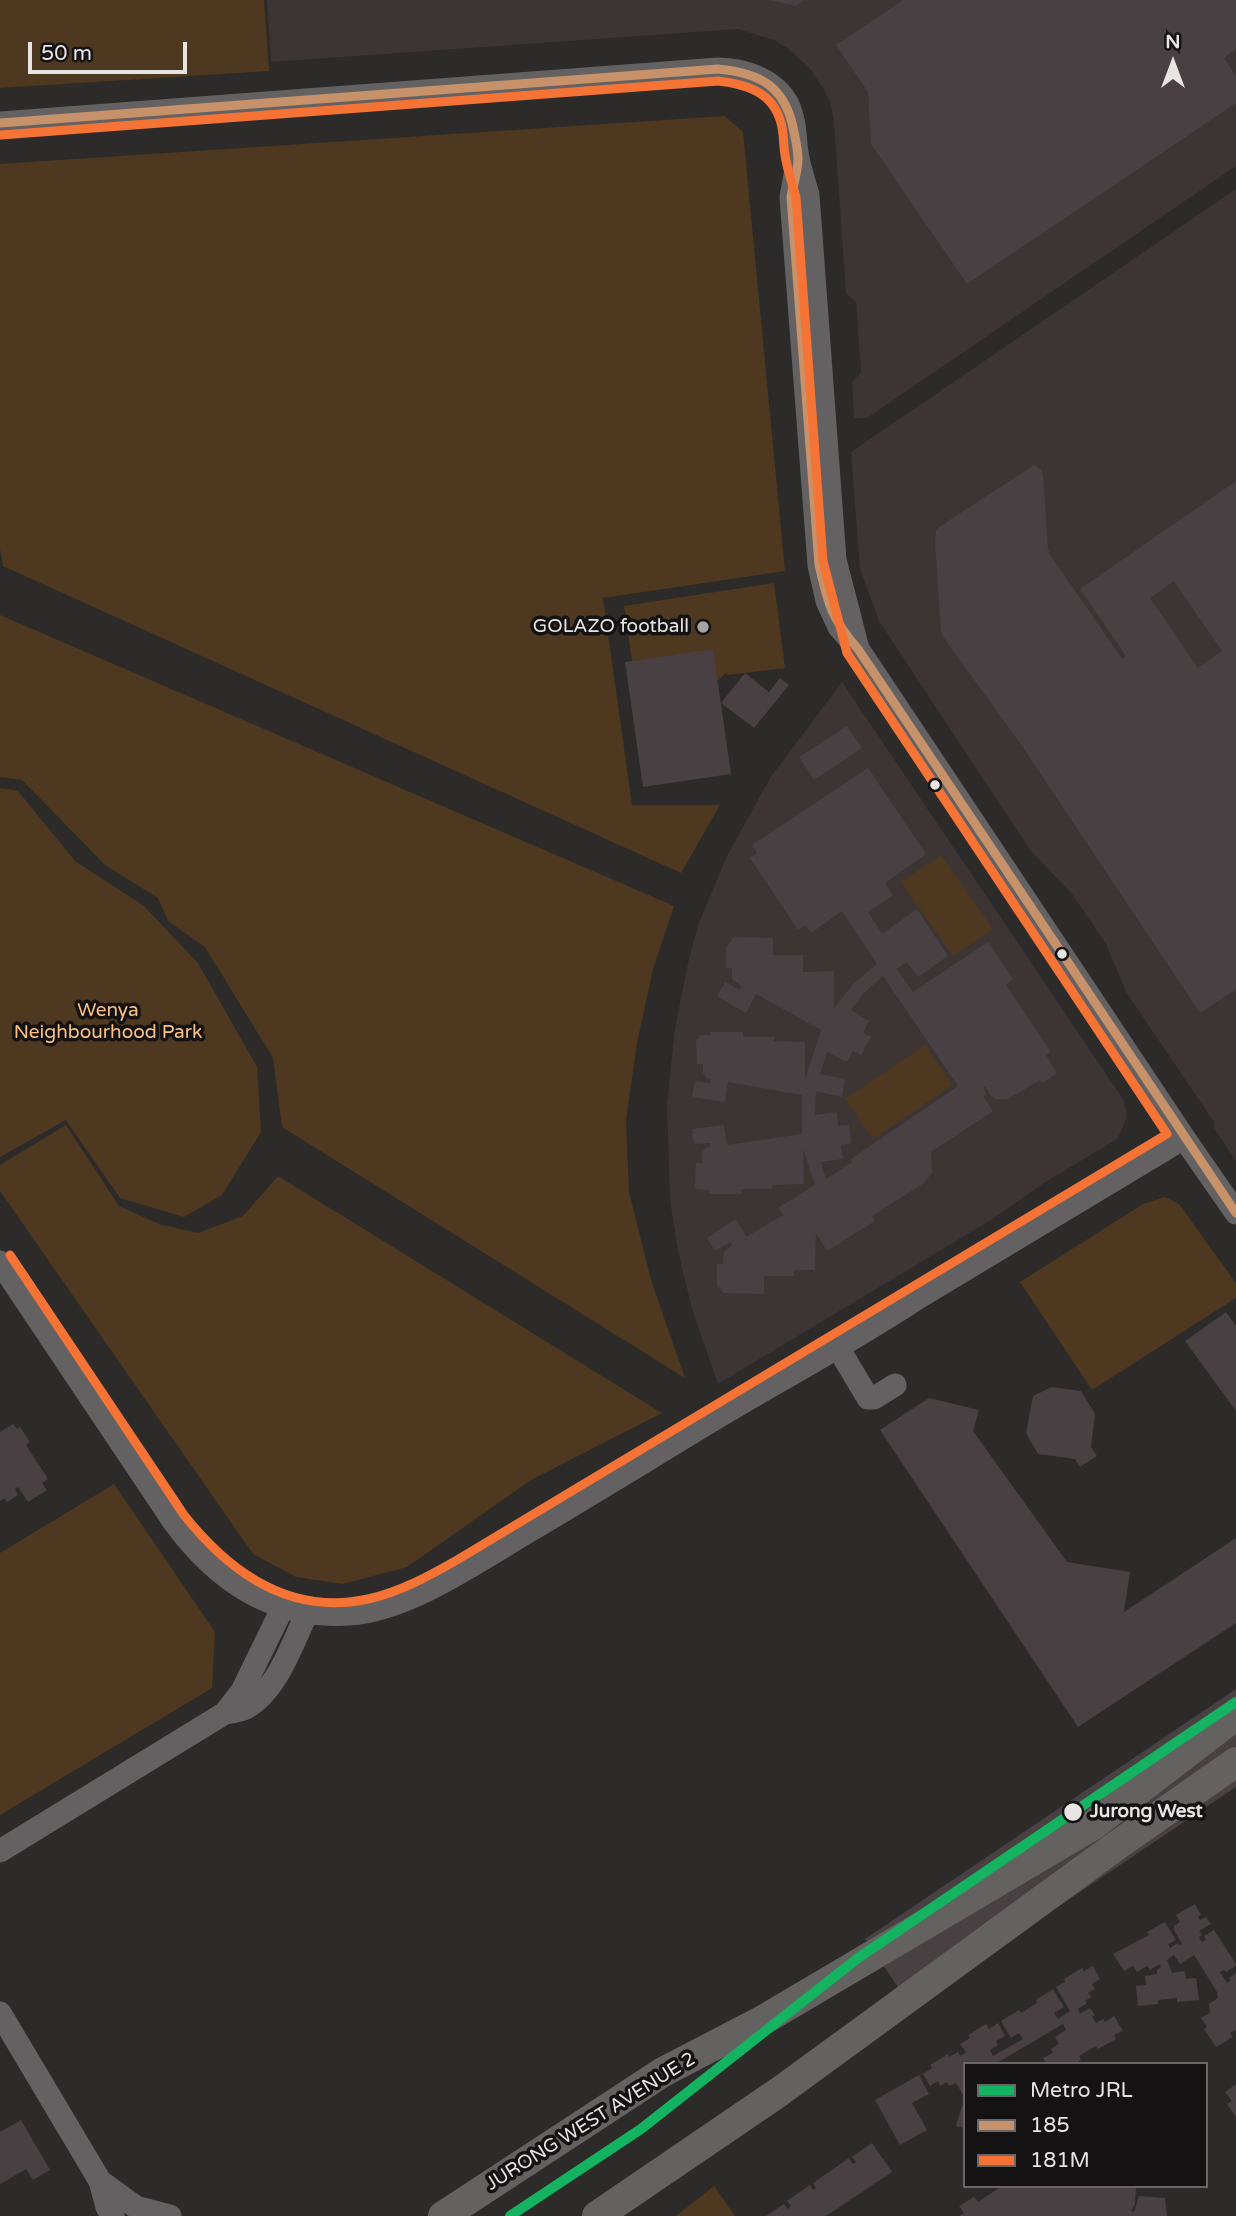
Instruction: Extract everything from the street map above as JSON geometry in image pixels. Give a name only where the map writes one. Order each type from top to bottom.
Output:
[{"type":"main road","name":"JURONG WEST AVENUE 2","points":[[443,2216],[663,2072],[765,2019],[1093,1825],[1236,1715]]},
{"type":"main road","points":[[597,2216],[779,2092],[1116,1846],[1236,1762]]},
{"type":"street","points":[[0,123],[718,69],[754,74],[772,85],[785,100],[793,117],[798,158],[791,197],[819,565],[827,601],[839,626],[858,649],[1236,1213]]},
{"type":"street","points":[[0,1262],[187,1540],[227,1578],[248,1592],[283,1607],[307,1613],[348,1614],[374,1611],[398,1604],[476,1563],[1184,1138]]},
{"type":"street","points":[[837,1346],[868,1398],[874,1398],[895,1385]]},
{"type":"street","points":[[0,1851],[225,1713],[242,1691],[283,1607]]},
{"type":"street","points":[[225,1713],[244,1710],[268,1690],[307,1613]]},
{"type":"street","points":[[0,2013],[100,2181],[107,2207],[113,2216]]},
{"type":"street","points":[[100,2181],[136,2207],[170,2216]]},
{"type":"shaded area","points":[[267,0],[1236,0],[1236,166],[867,418],[854,418],[852,382],[861,372],[856,302],[846,293],[831,105],[811,70],[790,50],[774,40],[738,29],[271,62]]},
{"type":"shaded area","points":[[1236,189],[1236,1161],[1214,1128],[1214,1122],[1126,992],[1106,944],[1072,894],[1030,850],[879,621],[860,569],[851,452]]},
{"type":"shaded area","points":[[842,682],[1123,1099],[1126,1119],[1118,1138],[1109,1144],[1044,1183],[991,1220],[718,1384],[692,1309],[678,1251],[670,1200],[667,1104],[675,1028],[698,925],[727,856],[770,778]]},
{"type":"green space","points":[[0,0],[264,0],[269,71],[0,88]]},
{"type":"green space","points":[[725,116],[743,132],[785,571],[603,598],[632,805],[720,805],[681,873],[3,566],[0,549],[0,164]]},
{"type":"green space","name":"GOLAZO football","points":[[774,583],[785,668],[726,673],[711,687],[649,666],[647,659],[632,661],[624,606]]},
{"type":"green space","points":[[0,615],[674,906],[653,969],[637,1043],[626,1120],[629,1192],[651,1280],[685,1378],[282,1127],[273,1058],[205,947],[168,921],[158,898],[105,865],[22,780],[0,777]]},
{"type":"green space","name":"Wenya Neighbourhood Park","points":[[0,788],[18,791],[75,861],[144,906],[198,963],[257,1067],[261,1132],[222,1195],[184,1217],[120,1198],[66,1120],[0,1157]]},
{"type":"green space","points":[[941,855],[993,929],[953,956],[901,882]]},
{"type":"green space","points":[[925,1045],[953,1085],[873,1139],[845,1099]]},
{"type":"green space","points":[[66,1125],[119,1206],[159,1224],[198,1233],[243,1216],[278,1176],[662,1413],[531,1480],[407,1567],[343,1584],[296,1577],[253,1554],[0,1191],[0,1165]]},
{"type":"green space","points":[[1165,1197],[1179,1204],[1236,1283],[1236,1298],[1092,1390],[1020,1282],[1143,1204]]},
{"type":"green space","points":[[114,1484],[215,1632],[212,1688],[0,1815],[0,1553]]},
{"type":"green space","points":[[714,2186],[735,2216],[676,2216]]},
{"type":"building","points":[[769,0],[804,0],[796,6]]},
{"type":"building","points":[[903,0],[1236,0],[1236,49],[1224,58],[1236,76],[1236,103],[967,284],[871,144],[868,92],[836,45]]},
{"type":"building","points":[[1034,465],[1041,470],[1048,549],[1051,556],[1122,659],[1126,656],[1080,589],[1236,481],[1236,989],[1200,1013],[1022,746],[944,638],[941,631],[935,542],[939,527]],"holes":[[[1174,581],[1222,651],[1198,668],[1150,598]]]},
{"type":"building","points":[[713,649],[731,774],[643,787],[625,662]]},
{"type":"building","points":[[745,673],[769,692],[780,678],[789,685],[754,728],[721,703]]},
{"type":"building","points":[[847,726],[862,748],[814,780],[799,757]]},
{"type":"building","points":[[868,768],[926,854],[885,883],[893,895],[868,912],[882,934],[917,909],[948,956],[918,977],[907,962],[897,969],[913,992],[988,942],[1013,979],[1006,985],[1051,1052],[1046,1055],[1057,1073],[1043,1083],[1040,1080],[1008,1099],[996,1099],[985,1086],[983,1088],[987,1094],[983,1096],[993,1111],[931,1152],[932,1173],[924,1183],[872,1216],[875,1221],[827,1251],[816,1233],[815,1270],[794,1270],[794,1276],[764,1276],[764,1294],[724,1293],[717,1286],[717,1264],[723,1264],[724,1252],[732,1245],[730,1242],[715,1251],[707,1238],[736,1219],[746,1237],[783,1215],[778,1208],[815,1185],[803,1148],[804,1184],[772,1185],[772,1189],[741,1189],[742,1194],[709,1194],[709,1190],[695,1187],[696,1163],[702,1163],[702,1153],[705,1148],[710,1147],[710,1143],[694,1144],[692,1129],[724,1125],[727,1145],[802,1134],[802,1095],[728,1082],[725,1102],[692,1097],[695,1081],[711,1083],[711,1079],[703,1073],[703,1064],[697,1064],[696,1040],[701,1035],[710,1035],[710,1032],[743,1032],[743,1037],[774,1037],[774,1041],[805,1042],[805,1080],[821,1030],[756,994],[746,1013],[717,996],[725,982],[740,990],[742,986],[732,979],[732,968],[726,968],[726,948],[734,937],[773,938],[773,955],[803,955],[803,972],[834,971],[834,1008],[853,984],[877,964],[842,911],[811,933],[805,925],[798,930],[750,858],[757,853],[752,845]],"holes":[[[883,976],[958,1086],[851,1159],[852,1162],[826,1179],[821,1162],[843,1159],[841,1145],[851,1143],[849,1125],[838,1126],[837,1112],[815,1115],[816,1091],[842,1097],[845,1079],[820,1074],[827,1052],[847,1062],[853,1051],[861,1055],[871,1037],[863,1033],[869,1021],[851,1010],[864,993]]]},
{"type":"building","points":[[1226,1312],[1236,1326],[1236,1411],[1185,1341]]},
{"type":"building","points":[[1052,1387],[1081,1391],[1095,1414],[1091,1447],[1097,1456],[1080,1467],[1075,1459],[1038,1454],[1026,1433],[1033,1396]]},
{"type":"building","points":[[929,1398],[979,1410],[973,1431],[1067,1562],[1130,1572],[1124,1612],[1236,1538],[1236,1623],[1078,1727],[880,1430]]},
{"type":"building","points":[[13,1424],[17,1429],[20,1427],[30,1442],[26,1445],[48,1479],[42,1483],[47,1490],[28,1502],[18,1487],[15,1489],[18,1495],[7,1502],[4,1498],[0,1501],[0,1432]]},
{"type":"building","points":[[1236,1689],[1236,1787],[911,2006],[865,1939]]},
{"type":"building","points":[[1195,1904],[1201,1915],[1198,1917],[1200,1920],[1206,1917],[1211,1924],[1199,1931],[1202,1942],[1206,1940],[1204,1936],[1214,1930],[1236,1964],[1226,1972],[1220,1972],[1227,1983],[1236,1973],[1236,2030],[1230,2033],[1233,2037],[1216,2047],[1204,2029],[1207,2027],[1201,2018],[1210,2013],[1209,2004],[1218,1998],[1217,1992],[1194,1955],[1180,1964],[1174,1955],[1167,1960],[1172,1973],[1185,1971],[1186,1979],[1196,1978],[1199,2000],[1177,2002],[1177,1998],[1138,2006],[1136,1986],[1146,1985],[1145,1976],[1157,1974],[1160,1964],[1150,1970],[1147,1966],[1137,1972],[1133,1966],[1124,1971],[1113,1954],[1149,1935],[1147,1932],[1165,1922],[1176,1940],[1168,1944],[1170,1948],[1178,1943],[1182,1944],[1174,1930],[1174,1926],[1180,1922],[1176,1915]]},
{"type":"building","points":[[1093,1966],[1100,1979],[1092,1984],[1095,1989],[1088,1993],[1091,1997],[1085,2001],[1087,2003],[1078,2009],[1080,2014],[1090,2008],[1096,2023],[1103,2019],[1105,2022],[1114,2016],[1123,2031],[1114,2035],[1116,2039],[1079,2056],[1081,2060],[1078,2062],[1046,2062],[1043,2058],[1053,2053],[1051,2049],[1059,2044],[1055,2037],[1066,2030],[1063,2024],[998,2062],[963,2062],[963,2095],[956,2083],[949,2086],[947,2082],[940,2086],[938,2081],[930,2086],[923,2074],[932,2068],[930,2065],[948,2054],[949,2057],[958,2052],[961,2056],[966,2052],[960,2044],[970,2038],[968,2035],[986,2024],[989,2029],[998,2023],[1005,2036],[996,2041],[998,2045],[990,2050],[993,2056],[1023,2039],[1019,2033],[1011,2038],[1001,2021],[1019,2010],[1021,2013],[1053,1989],[1064,2007],[1054,2013],[1058,2019],[1070,2011],[1056,1987],[1082,1968],[1084,1971]]},
{"type":"building","points":[[919,2075],[929,2094],[912,2103],[927,2130],[900,2145],[875,2100]]},
{"type":"building","points":[[1236,2084],[1236,2117],[1227,2104],[1232,2101],[1225,2092]]},
{"type":"building","points":[[962,2106],[963,2128],[956,2126]]},
{"type":"building","points":[[21,2120],[50,2170],[33,2180],[26,2169],[0,2184],[0,2132]]},
{"type":"building","points":[[872,2143],[892,2172],[826,2216],[766,2216],[784,2204],[788,2209],[791,2206],[787,2201],[810,2185],[813,2190],[816,2188],[813,2183],[849,2158],[853,2164],[856,2162],[852,2157]]},
{"type":"building","points":[[999,2188],[1136,2188],[1135,2204],[1131,2211],[1134,2212],[1139,2196],[1165,2198],[1167,2216],[959,2216],[964,2213],[959,2206],[974,2197],[978,2202]]},
{"type":"metro line","name":"JRL","points":[[510,2216],[641,2129],[858,1958],[1236,1702]]},
{"type":"transit line","name":"185","points":[[0,123],[718,69],[747,74],[769,85],[785,104],[797,149],[797,169],[791,197],[819,565],[832,610],[1236,1213]]},
{"type":"transit line","name":"181M","points":[[1,135],[718,81],[748,87],[765,97],[777,112],[781,123],[786,160],[796,197],[823,561],[847,653],[1167,1134],[446,1566],[391,1592],[340,1603],[313,1601],[264,1585],[242,1572],[202,1536],[184,1515],[10,1255]]},
{"type":"place","name":"GOLAZO football","points":[[703,627]]},
{"type":"place","name":"Jurong West","points":[[1073,1812]]}]
